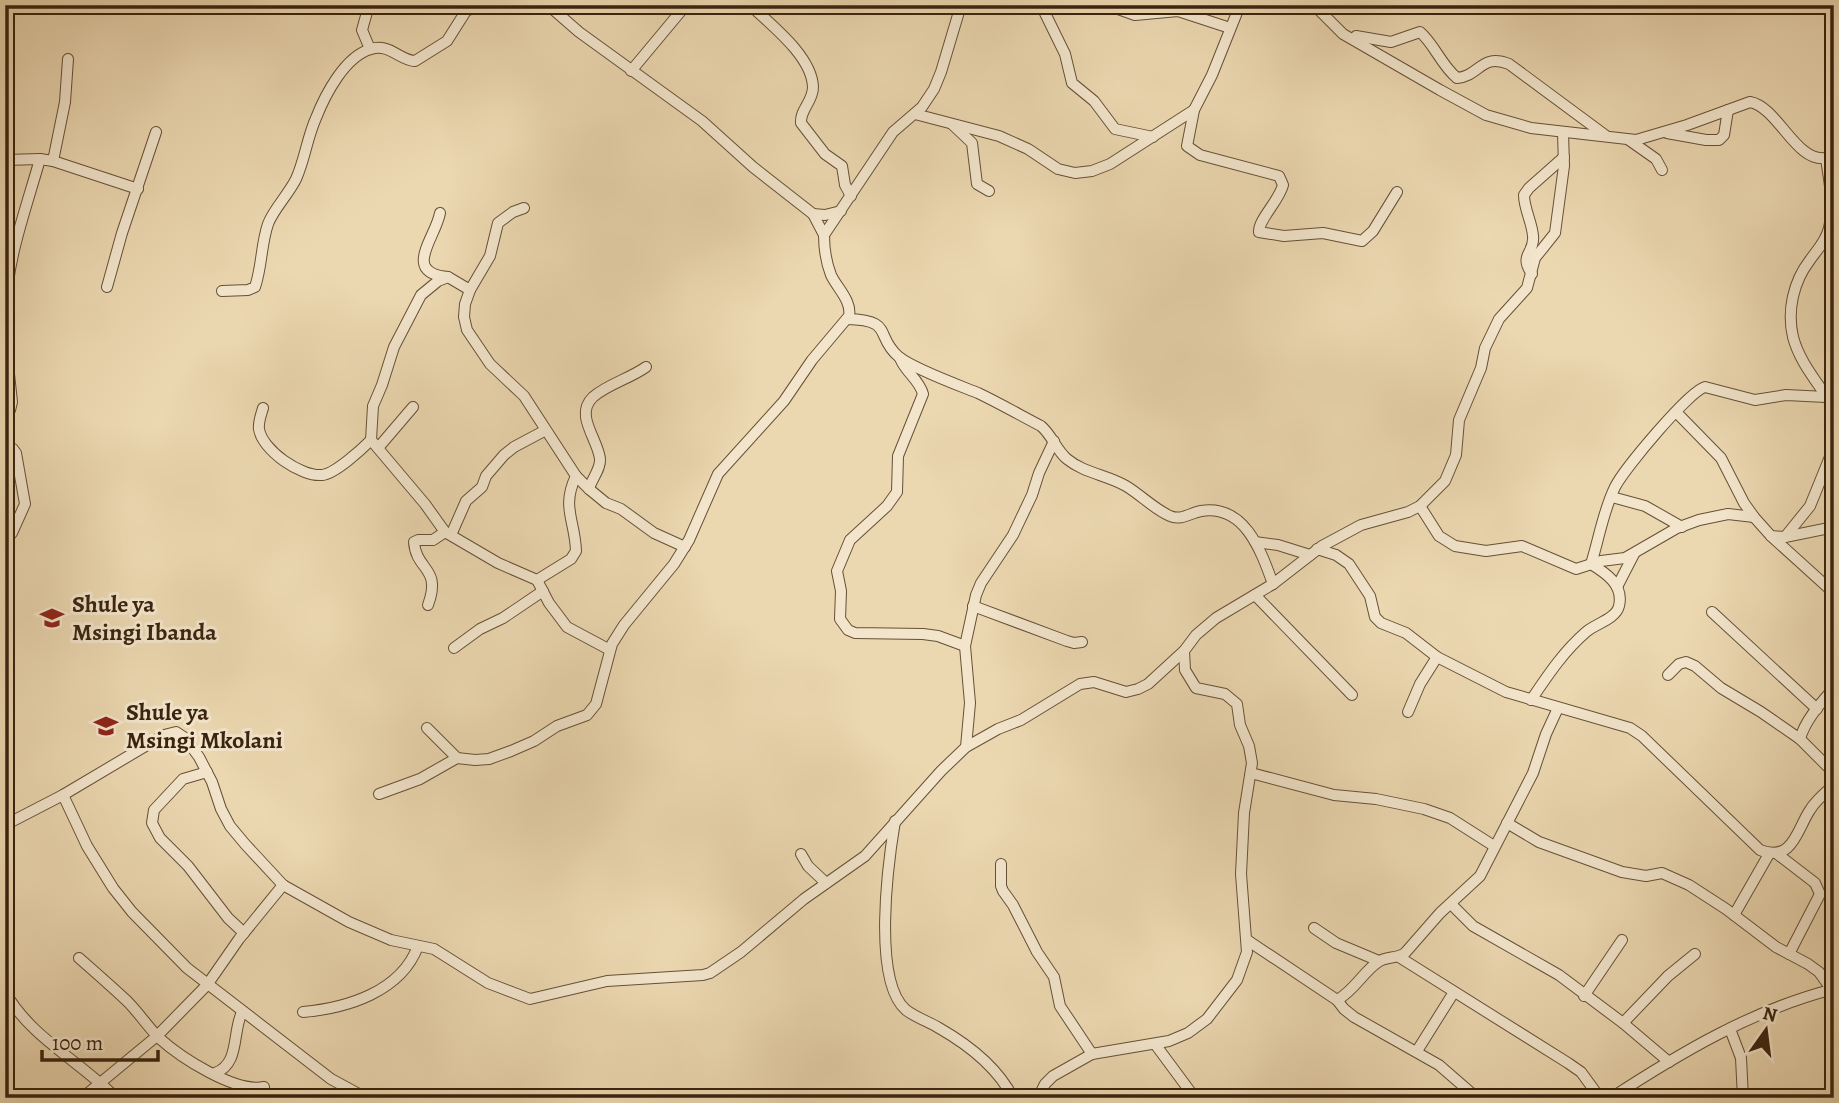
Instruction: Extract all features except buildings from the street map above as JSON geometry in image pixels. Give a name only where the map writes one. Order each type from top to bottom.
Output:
[{"type":"street","points":[[369,5],[362,30],[370,49]]},
{"type":"street","points":[[222,290],[248,290],[255,287],[270,219],[298,175],[316,118],[342,71],[350,62],[370,49],[389,50],[415,61],[452,36],[467,8],[479,5]]},
{"type":"street","points":[[380,794],[420,779],[457,758],[489,759],[512,751],[557,726],[587,715],[596,704],[610,650],[624,625],[685,547],[724,465],[776,411],[812,360],[847,319],[850,309],[831,275],[824,248],[824,235],[813,214],[752,167],[702,121],[569,25],[548,5]]},
{"type":"street","points":[[631,71],[686,5]]},
{"type":"street","points":[[750,5],[779,31],[806,66],[813,86],[809,101],[802,112],[801,123],[825,154],[842,166],[845,185],[851,196]]},
{"type":"street","points":[[824,235],[892,132],[915,114],[927,100],[941,72],[961,5]]},
{"type":"street","points":[[1041,5],[1065,54],[1072,83],[1094,100],[1115,129],[1153,137]]},
{"type":"street","points":[[1107,5],[1135,15],[1178,11],[1230,28]]},
{"type":"street","points":[[1240,5],[1212,75],[1194,110],[1187,146],[1192,151],[1279,176],[1283,185],[1279,197],[1258,228],[1262,234],[1284,236],[1314,232],[1362,241],[1373,231],[1397,192]]},
{"type":"street","points":[[1314,5],[1343,34],[1486,115],[1531,128],[1629,140],[1660,133],[1740,104],[1757,103],[1807,153],[1817,159],[1830,155],[1832,210],[1829,230],[1798,279],[1792,294],[1791,323],[1794,340],[1803,360],[1834,408]]},
{"type":"street","points":[[1343,34],[1391,42],[1420,32],[1457,78],[1470,75],[1489,61],[1504,62],[1520,70],[1605,136]]},
{"type":"street","points":[[53,161],[65,102],[68,59]]},
{"type":"street","points":[[915,114],[999,135],[1028,149],[1058,169],[1075,173],[1092,171],[1110,164],[1194,110]]},
{"type":"street","points":[[1660,133],[1706,141],[1719,139],[1725,130],[1728,110]]},
{"type":"street","points":[[953,125],[972,143],[977,184],[989,191]]},
{"type":"street","points":[[107,287],[156,132]]},
{"type":"street","points":[[5,825],[64,795],[124,757],[172,732],[180,733],[207,772],[230,826],[283,886],[366,930],[391,940],[434,949],[488,983],[530,999],[607,981],[710,973],[741,952],[825,883],[865,856],[966,747],[1021,720],[1080,684],[1094,682],[1126,692],[1148,684],[1216,618],[1273,584],[1313,552],[1351,528],[1409,512],[1420,506],[1445,481],[1455,455],[1459,420],[1481,368],[1485,348],[1499,319],[1527,288],[1535,258],[1555,233],[1564,158],[1563,132]]},
{"type":"street","points":[[1629,140],[1656,159],[1662,170]]},
{"type":"street","points":[[1532,274],[1525,265],[1533,243],[1533,234],[1524,195],[1564,158]]},
{"type":"street","points":[[5,311],[8,271],[14,241],[40,159]]},
{"type":"street","points":[[5,160],[53,161],[138,189]]},
{"type":"street","points":[[524,208],[498,223],[490,256],[465,304],[467,330],[491,363],[524,396],[544,431],[576,476],[589,489],[654,533],[685,547]]},
{"type":"street","points":[[813,214],[841,211]]},
{"type":"street","points":[[440,214],[436,231],[423,257],[424,264],[432,274],[448,277],[470,290]]},
{"type":"street","points":[[448,277],[438,281],[421,295],[394,347],[373,406],[374,444],[448,533],[498,563],[537,580],[567,627],[610,650]]},
{"type":"street","points":[[847,319],[867,320],[883,330],[888,344],[900,358],[903,367],[920,384],[923,394],[898,456],[897,492],[887,506],[850,540],[837,571],[841,587],[840,619],[848,631],[855,633],[923,634],[938,636],[965,646]]},
{"type":"street","points":[[5,337],[12,402],[10,410],[5,414]]},
{"type":"street","points":[[900,358],[1041,426],[1066,458],[1089,472],[1127,487],[1169,516],[1179,518],[1206,511],[1228,514],[1242,523],[1255,542],[1273,584]]},
{"type":"street","points":[[589,489],[600,457],[588,428],[586,407],[594,396],[646,367]]},
{"type":"street","points":[[1591,564],[1618,482],[1644,448],[1698,389],[1704,387],[1755,400],[1786,395],[1826,397]]},
{"type":"street","points":[[263,408],[259,430],[267,448],[290,466],[323,475],[374,444],[414,407]]},
{"type":"street","points":[[1677,413],[1721,458],[1754,517],[1834,593]]},
{"type":"street","points":[[428,605],[432,580],[414,542],[433,540],[448,533],[466,501],[482,487],[486,476],[504,455],[544,431]]},
{"type":"street","points":[[966,747],[970,703],[965,646],[973,606],[981,583],[1013,535],[1054,440]]},
{"type":"street","points":[[1785,537],[1810,506],[1834,447]]},
{"type":"street","points":[[5,448],[13,449],[16,453],[25,504],[12,533],[5,538]]},
{"type":"street","points":[[537,580],[571,559],[576,551],[568,491],[576,476]]},
{"type":"street","points":[[1612,497],[1645,506],[1682,527]]},
{"type":"street","points":[[1420,506],[1439,537],[1455,546],[1486,551],[1522,546],[1571,568],[1581,569],[1591,564],[1625,558],[1699,520],[1728,514],[1754,517]]},
{"type":"street","points":[[1771,536],[1785,537],[1834,527]]},
{"type":"street","points":[[1255,542],[1336,555],[1349,564],[1370,596],[1374,617],[1406,634],[1437,657],[1492,686],[1630,728],[1642,736],[1712,801],[1752,844],[1773,853],[1815,883],[1820,894],[1788,954]]},
{"type":"street","points":[[1617,587],[1634,554]]},
{"type":"street","points":[[1531,700],[1565,652],[1587,631],[1615,615],[1620,603],[1617,587],[1612,579],[1591,564]]},
{"type":"street","points":[[454,648],[543,591]]},
{"type":"street","points":[[1255,595],[1352,695]]},
{"type":"street","points":[[973,606],[1067,641],[1082,642]]},
{"type":"street","points":[[1712,612],[1816,709]]},
{"type":"street","points":[[1038,1098],[1040,1091],[1053,1076],[1092,1054],[1169,1041],[1188,1033],[1207,1019],[1237,980],[1247,952],[1241,874],[1251,753],[1240,725],[1237,704],[1225,694],[1196,688],[1185,670],[1184,651]]},
{"type":"street","points":[[1408,712],[1420,684],[1437,657]]},
{"type":"street","points":[[1668,675],[1679,664],[1686,662],[1695,666],[1721,688],[1800,739],[1834,773]]},
{"type":"street","points":[[1800,739],[1802,730],[1816,709],[1834,688]]},
{"type":"street","points":[[1337,1000],[1379,961],[1405,953],[1440,914],[1480,876],[1533,773],[1558,708]]},
{"type":"street","points":[[427,728],[457,758]]},
{"type":"street","points":[[207,772],[183,779],[154,810],[152,822],[160,838],[188,866],[228,918],[244,933]]},
{"type":"street","points":[[1251,773],[1334,794],[1424,809],[1450,818],[1494,846]]},
{"type":"street","points":[[1734,915],[1773,853],[1791,846],[1812,807],[1834,785]]},
{"type":"street","points":[[64,795],[87,846],[113,888],[132,912],[187,968],[331,1079],[366,1098]]},
{"type":"street","points":[[895,821],[889,864],[885,951],[891,989],[907,1010],[957,1038],[972,1050],[998,1077],[1013,1098]]},
{"type":"street","points":[[1507,823],[1539,842],[1622,872],[1635,876],[1668,874],[1705,894],[1788,954],[1808,964],[1819,972],[1833,990],[1764,1012],[1670,1062],[1611,1098]]},
{"type":"street","points":[[801,854],[808,866],[825,883]]},
{"type":"street","points":[[1001,864],[1000,886],[1037,952],[1054,976],[1060,1006],[1092,1054]]},
{"type":"street","points":[[82,1098],[157,1036],[207,985],[244,933],[283,886]]},
{"type":"street","points":[[1452,905],[1474,926],[1559,975],[1670,1062]]},
{"type":"street","points":[[1314,928],[1336,943],[1379,961]]},
{"type":"street","points":[[1247,940],[1337,1000],[1354,1017],[1439,1065],[1477,1098]]},
{"type":"street","points":[[1584,996],[1622,940]]},
{"type":"street","points":[[303,1012],[360,1000],[378,991],[407,966],[418,946]]},
{"type":"street","points":[[1623,1023],[1668,976],[1695,954]]},
{"type":"street","points":[[1399,957],[1581,1072],[1600,1098]]},
{"type":"street","points":[[79,958],[130,1004],[157,1036],[180,1055],[250,1087],[264,1087]]},
{"type":"street","points":[[5,992],[36,1030],[116,1098]]},
{"type":"street","points":[[1417,1051],[1454,992]]},
{"type":"street","points":[[215,1073],[230,1063],[242,1012]]},
{"type":"street","points":[[1730,1029],[1741,1058],[1743,1098]]},
{"type":"street","points":[[1155,1044],[1195,1098]]},
{"type":"place","name":"Shule ya Msingi Ibanda","points":[[52,618]]},
{"type":"place","name":"Shule ya Msingi Mkolani","points":[[106,726]]}]
